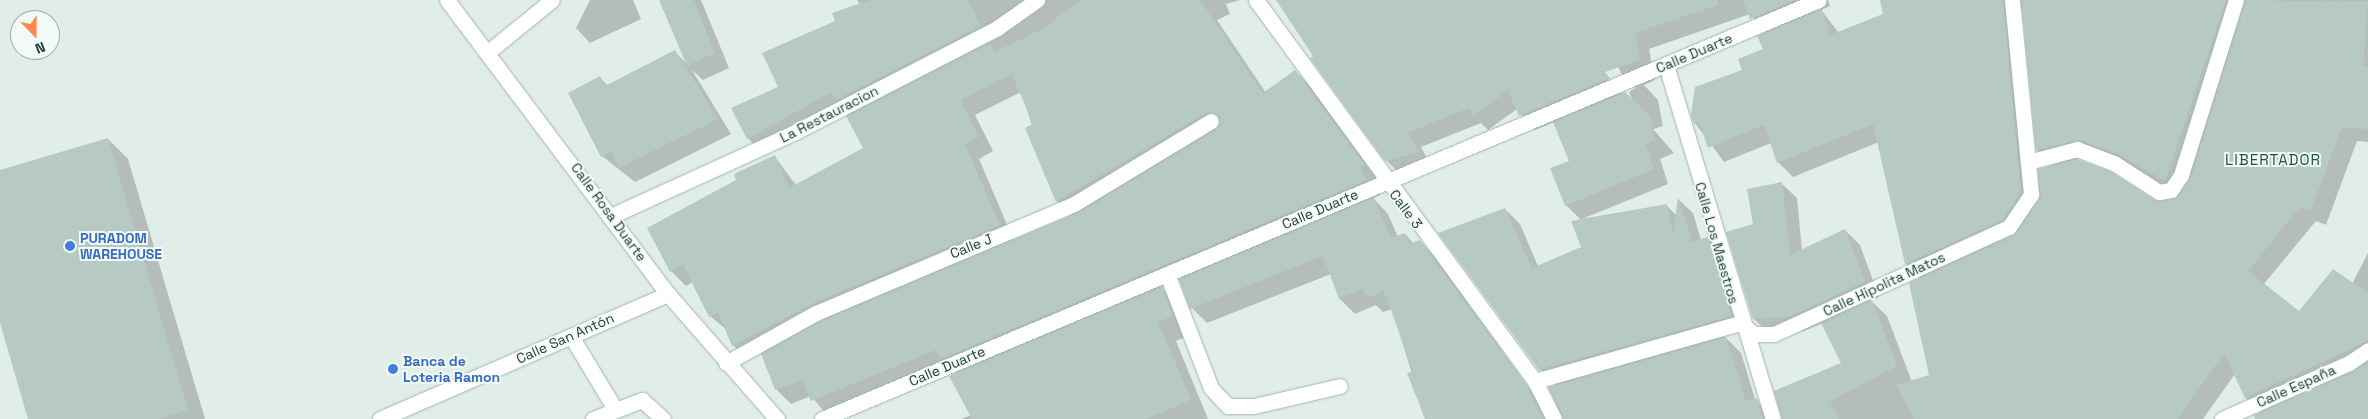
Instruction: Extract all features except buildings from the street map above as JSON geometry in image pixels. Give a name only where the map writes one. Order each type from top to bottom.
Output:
[{"type":"street","name":"Calle Rosa Duarte","points":[[447,0],[613,215],[668,294],[726,363],[777,419]]},
{"type":"street","points":[[488,52],[552,0]]},
{"type":"street","name":"La Restauracion","points":[[613,215],[795,132],[997,28],[1037,0]]},
{"type":"street","name":"Calle 3","points":[[1256,0],[1386,182],[1535,382],[1554,419]]},
{"type":"street","name":"Calle Duarte","points":[[822,419],[1666,65],[1797,4],[1819,0]]},
{"type":"street","name":"Calle Hipolita Matos","points":[[1740,323],[1754,334],[1774,334],[2009,227],[2031,194],[2012,0]]},
{"type":"street","points":[[2028,162],[2077,149],[2114,163],[2160,192],[2171,190],[2181,175],[2236,0]]},
{"type":"street","name":"Calle Los Maestros","points":[[1666,65],[1740,323],[1773,419]]},
{"type":"street","name":"Calle J","points":[[726,363],[816,313],[1074,204],[1211,121]]},
{"type":"street","points":[[1167,274],[1211,388],[1228,406],[1254,406],[1340,386]]},
{"type":"street","name":"Calle San Antón","points":[[380,419],[668,294]]},
{"type":"street","points":[[1535,382],[1740,323]]},
{"type":"street","points":[[571,336],[615,409]]},
{"type":"street","name":"Calle España","points":[[2222,419],[2349,363],[2368,350]]},
{"type":"street","points":[[592,419],[642,400],[663,419]]},
{"type":"place","name":"PURADOM WAREHOUSE","points":[[70,246]]},
{"type":"place","name":"Banca de Loteria Ramon","points":[[393,369]]},
{"type":"district","name":"LIBERTADOR","points":[[2273,160]]}]
